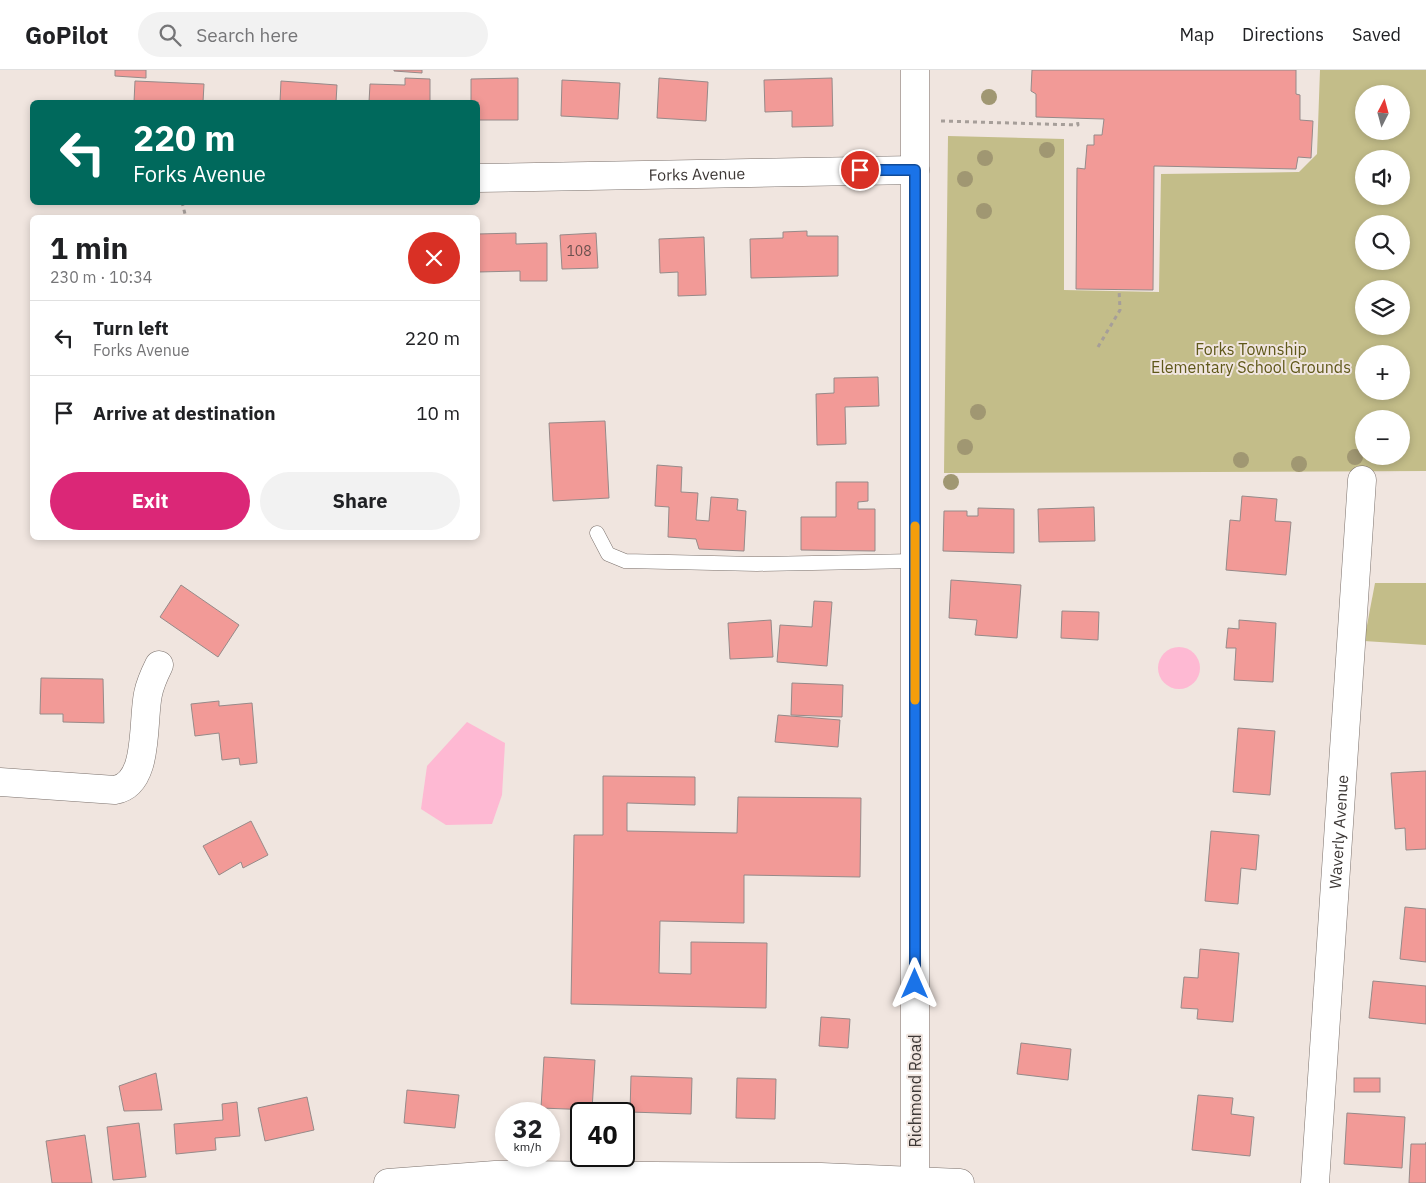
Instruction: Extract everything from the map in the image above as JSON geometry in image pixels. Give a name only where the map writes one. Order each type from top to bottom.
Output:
[{"type":"street","name":"Richmond Road","points":[[915,70],[915,1182]]},
{"type":"street","name":"Forks Avenue","points":[[480,178],[915,170]]},
{"type":"street","name":"Waverly Avenue","points":[[1315,1183],[1362,480]]},
{"type":"street","points":[[0,782],[115,790],[124,788],[132,781],[137,772],[141,755],[148,694],[159,665]]},
{"type":"street","points":[[388,1183],[495,1175],[821,1177],[960,1183]]},
{"type":"lane","points":[[597,533],[608,554],[625,561],[757,564],[915,561]]},
{"type":"path","points":[[915,120],[1078,125],[1077,118]]},
{"type":"path","points":[[1098,347],[1120,310],[1119,289]]},
{"type":"green space","name":"Forks Township Elementary School Grounds","points":[[1320,70],[1426,70],[1426,471],[944,473],[948,136],[1064,139],[1064,290],[1159,292],[1161,174],[1299,172],[1317,154]]},
{"type":"green space","points":[[1375,583],[1426,583],[1426,645],[1364,641]]},
{"type":"shaded area","points":[[1179,647],[1194,653],[1200,668],[1194,683],[1179,689],[1164,683],[1158,668],[1164,653]]},
{"type":"shaded area","points":[[467,722],[505,743],[502,795],[492,824],[446,825],[421,809],[427,766]]},
{"type":"building","points":[[115,70],[146,70],[146,78],[115,76]]},
{"type":"building","points":[[422,70],[422,73],[394,71]]},
{"type":"building","points":[[1032,70],[1296,70],[1296,94],[1300,95],[1300,120],[1313,121],[1311,158],[1298,157],[1296,169],[1154,166],[1153,290],[1076,289],[1077,168],[1085,169],[1087,145],[1094,145],[1094,135],[1102,135],[1104,119],[1036,117],[1036,94],[1031,91]]},
{"type":"building","points":[[405,78],[430,79],[430,100],[369,100],[370,84],[405,85]]},
{"type":"building","points":[[518,78],[518,120],[480,120],[480,100],[471,100],[471,79]]},
{"type":"building","points":[[659,78],[708,82],[706,121],[657,118]]},
{"type":"building","points":[[832,78],[833,126],[792,127],[792,111],[765,112],[764,80]]},
{"type":"building","points":[[562,80],[620,83],[618,119],[561,116]]},
{"type":"building","points":[[135,81],[204,84],[203,100],[134,100]]},
{"type":"building","points":[[281,81],[337,85],[336,100],[280,100]]},
{"type":"building","points":[[807,231],[807,236],[838,236],[838,276],[751,278],[750,239],[783,238],[783,232]]},
{"type":"building","points":[[516,233],[516,244],[547,243],[547,281],[520,281],[520,271],[480,272],[480,234]]},
{"type":"building","points":[[596,233],[598,268],[562,269],[560,235]]},
{"type":"building","points":[[704,237],[706,295],[678,296],[678,272],[660,273],[659,239]]},
{"type":"building","points":[[878,377],[879,406],[845,407],[846,444],[817,445],[816,394],[834,393],[834,378]]},
{"type":"building","points":[[605,421],[609,498],[553,501],[549,423]]},
{"type":"building","points":[[657,465],[682,467],[681,492],[698,493],[696,520],[709,521],[711,497],[738,499],[737,510],[746,511],[744,551],[699,549],[696,539],[668,537],[669,507],[655,506]]},
{"type":"building","points":[[836,482],[868,482],[868,501],[858,502],[858,509],[875,509],[875,551],[801,550],[801,517],[836,517]]},
{"type":"building","points":[[1242,496],[1277,499],[1275,521],[1291,522],[1286,575],[1226,570],[1230,520],[1240,521]]},
{"type":"building","points":[[1094,507],[1095,541],[1039,542],[1038,509]]},
{"type":"building","points":[[978,508],[1014,509],[1014,553],[943,551],[944,511],[967,511],[967,516],[978,516]]},
{"type":"building","points":[[951,580],[1021,585],[1017,638],[975,635],[977,620],[949,618]]},
{"type":"building","points":[[181,585],[239,625],[218,657],[160,617]]},
{"type":"building","points":[[814,601],[832,602],[827,666],[777,662],[780,625],[812,627]]},
{"type":"building","points":[[1062,611],[1099,612],[1098,640],[1061,638]]},
{"type":"building","points":[[771,620],[773,657],[730,659],[728,623]]},
{"type":"building","points":[[1239,620],[1276,623],[1273,682],[1234,680],[1236,648],[1226,648],[1228,628],[1239,629]]},
{"type":"building","points":[[41,678],[103,679],[104,723],[63,722],[63,714],[40,714]]},
{"type":"building","points":[[792,683],[843,685],[842,717],[791,715]]},
{"type":"building","points":[[219,701],[219,706],[252,703],[257,763],[240,765],[239,758],[222,760],[219,733],[195,736],[191,704]]},
{"type":"building","points":[[778,715],[840,720],[838,747],[775,742]]},
{"type":"building","points":[[1238,728],[1275,731],[1270,795],[1233,792]]},
{"type":"building","points":[[1426,771],[1426,849],[1406,850],[1405,828],[1395,829],[1391,773]]},
{"type":"building","points":[[603,776],[695,777],[695,805],[627,803],[627,831],[737,833],[738,797],[861,798],[860,877],[744,875],[744,923],[660,921],[659,973],[691,974],[691,942],[767,943],[766,1008],[571,1004],[574,835],[603,835]]},
{"type":"building","points":[[251,821],[268,855],[243,868],[241,862],[219,875],[203,846]]},
{"type":"building","points":[[1211,831],[1259,835],[1256,870],[1241,868],[1238,904],[1205,901]]},
{"type":"building","points":[[1405,907],[1426,909],[1426,962],[1400,959]]},
{"type":"building","points":[[1200,949],[1239,953],[1233,1022],[1197,1019],[1198,1009],[1181,1008],[1184,977],[1198,978]]},
{"type":"building","points":[[1373,981],[1426,986],[1426,1024],[1369,1018]]},
{"type":"building","points":[[821,1017],[850,1019],[848,1048],[819,1046]]},
{"type":"building","points":[[1021,1043],[1071,1049],[1068,1080],[1017,1074]]},
{"type":"building","points":[[544,1057],[595,1060],[592,1102],[570,1102],[570,1109],[560,1109],[560,1102],[541,1102]]},
{"type":"building","points":[[156,1073],[162,1110],[124,1111],[119,1086]]},
{"type":"building","points":[[631,1076],[692,1078],[691,1114],[635,1112],[635,1102],[630,1102]]},
{"type":"building","points":[[737,1078],[776,1079],[775,1119],[736,1118]]},
{"type":"building","points":[[1354,1078],[1380,1078],[1380,1092],[1354,1092]]},
{"type":"building","points":[[407,1090],[459,1095],[455,1128],[404,1123]]},
{"type":"building","points":[[1198,1095],[1233,1098],[1231,1114],[1254,1117],[1250,1156],[1192,1150]]},
{"type":"building","points":[[307,1097],[314,1130],[265,1141],[258,1108]]},
{"type":"building","points":[[237,1102],[240,1136],[215,1138],[216,1150],[176,1154],[174,1124],[223,1120],[222,1104]]},
{"type":"building","points":[[1347,1113],[1405,1117],[1402,1168],[1344,1164]]},
{"type":"building","points":[[139,1123],[146,1177],[113,1180],[107,1127]]},
{"type":"building","points":[[85,1135],[92,1183],[52,1183],[46,1141]]},
{"type":"building","points":[[1411,1144],[1426,1144],[1426,1183],[1409,1183]]},
{"type":"slow traffic","points":[[915,526],[915,700]]},
{"type":"route","points":[[860,170],[915,170],[915,984]]}]
